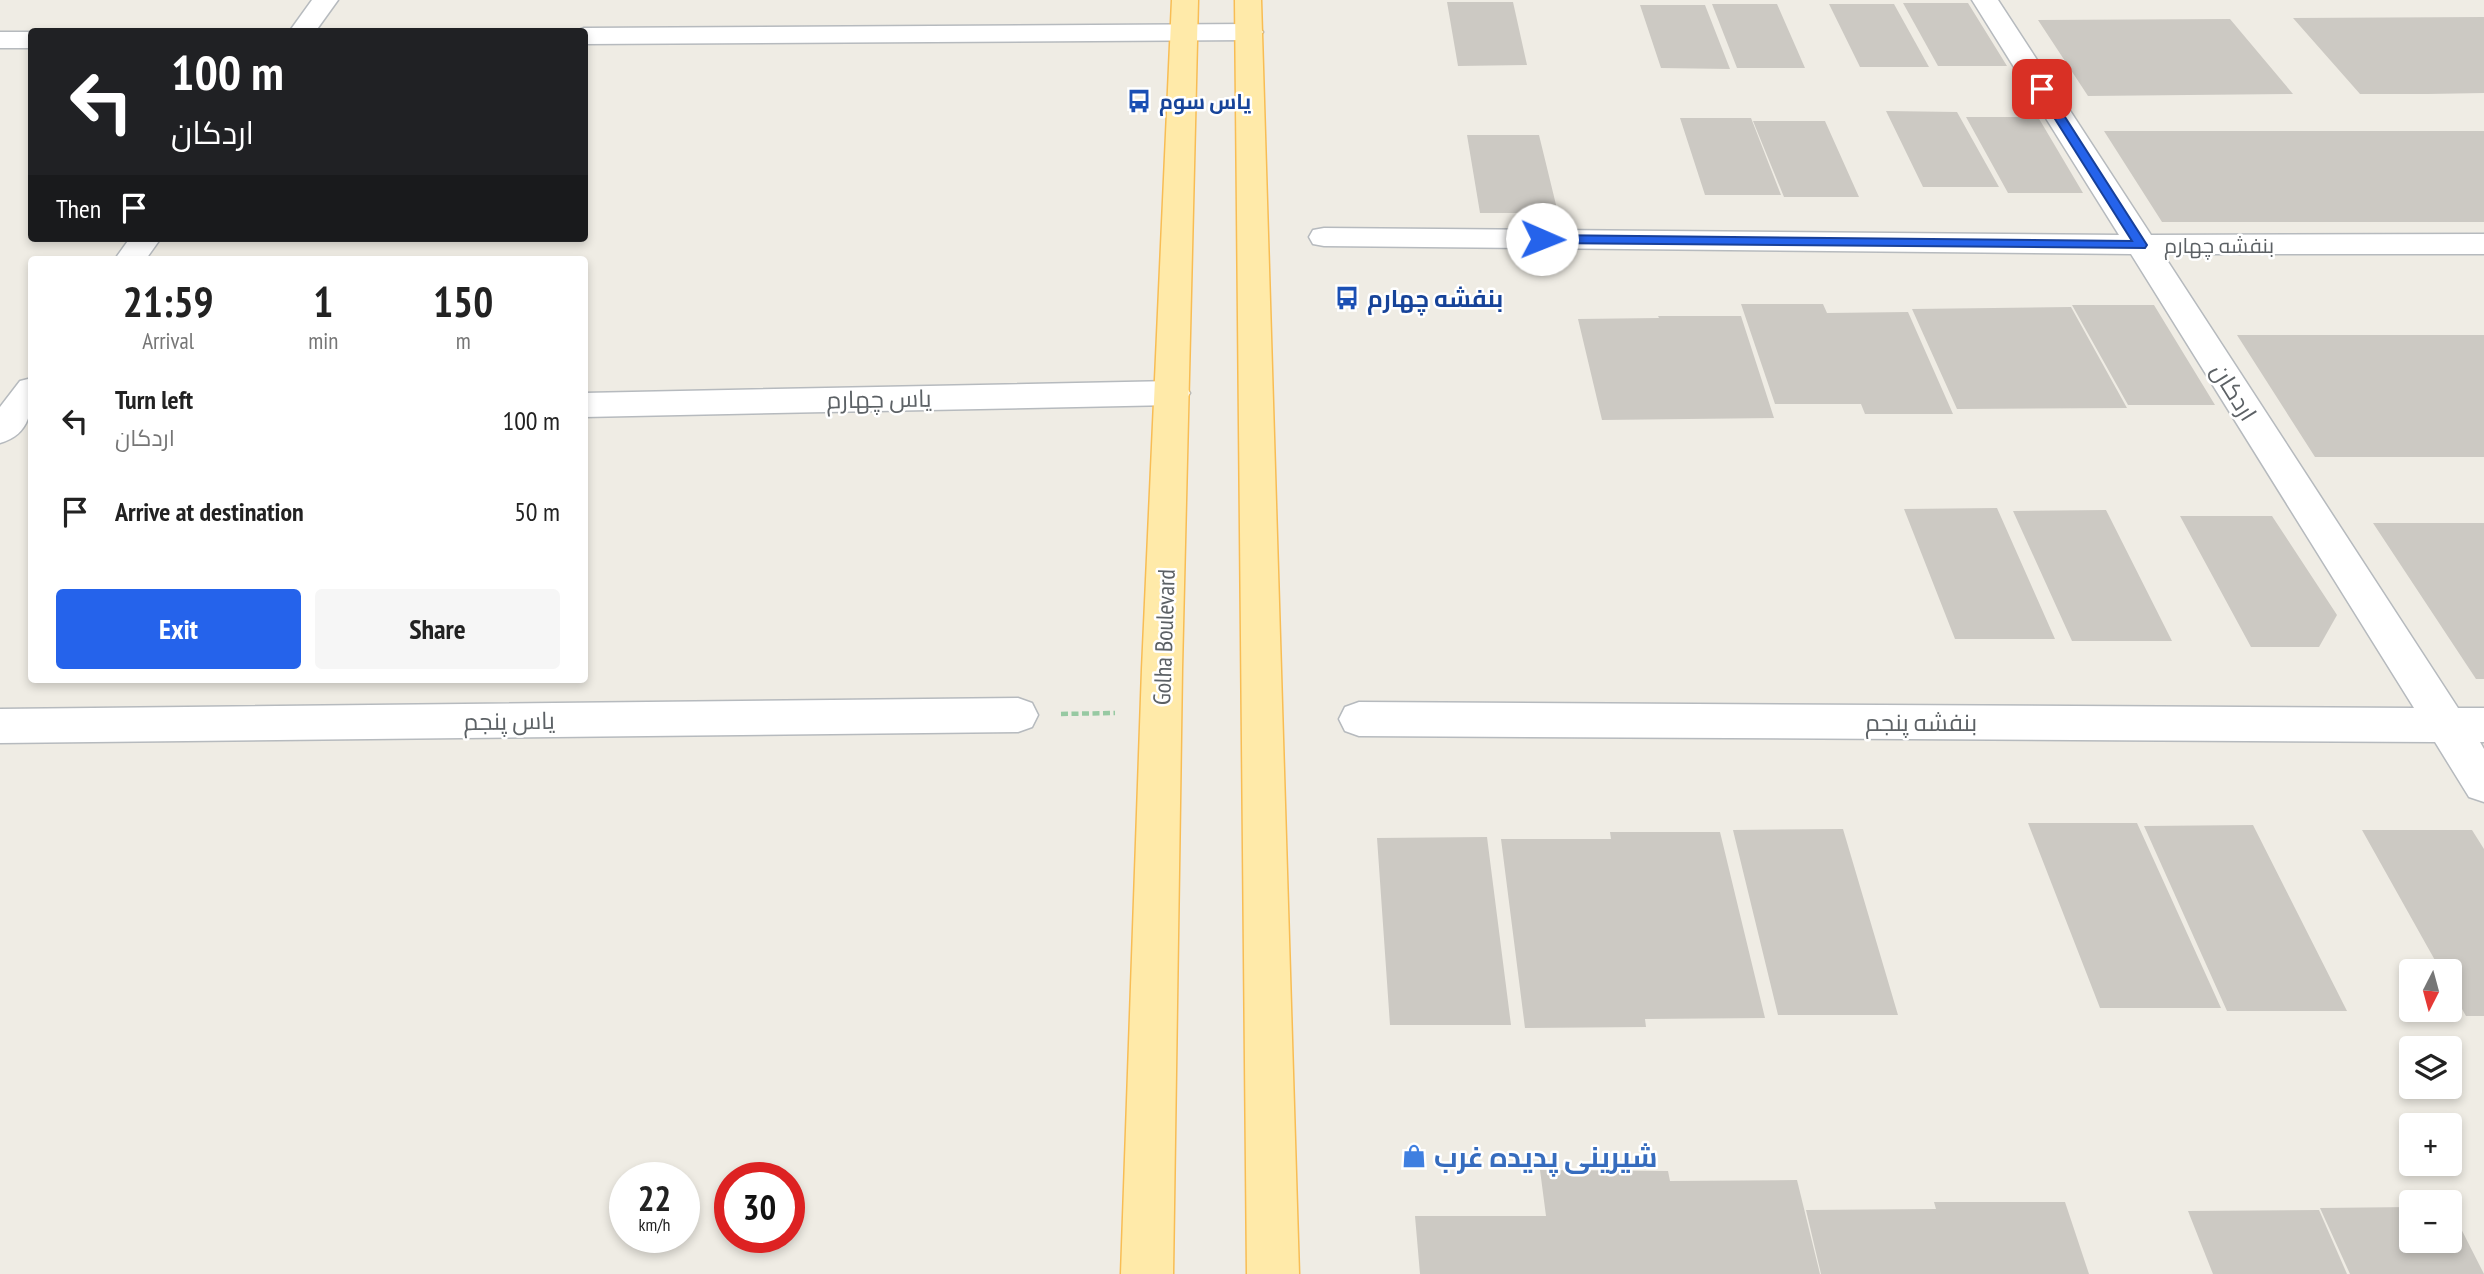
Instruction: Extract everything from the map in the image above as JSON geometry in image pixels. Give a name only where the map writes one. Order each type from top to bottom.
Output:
[{"type":"main road","name":"Golha Boulevard","points":[[1147,1274],[1161,712],[1184,15]]},
{"type":"main road","points":[[1249,16],[1272,1274]]},
{"type":"street","points":[[305,28],[326,0]]},
{"type":"street","name":"اردکان","points":[[1985,0],[2141,245],[2465,725],[2484,784]]},
{"type":"street","points":[[588,36],[1184,15],[1249,16]]},
{"type":"street","points":[[0,40],[28,40]]},
{"type":"street","name":"بنفشه چهارم","points":[[1324,237],[2141,245],[2484,244]]},
{"type":"street","points":[[132,256],[143,242]]},
{"type":"street","name":"یاس چهارم","points":[[588,405],[1173,393]]},
{"type":"street","points":[[10,421],[28,395]]},
{"type":"street","name":"یاس پنجم","points":[[0,726],[1018,715]]},
{"type":"street","name":"بنفشه پنجم","points":[[1359,719],[2465,725]]},
{"type":"path","points":[[1018,715],[1161,712]]},
{"type":"building","points":[[1447,2],[1513,2],[1527,65],[1458,66]]},
{"type":"building","points":[[1903,3],[1968,3],[2007,66],[1938,66]]},
{"type":"building","points":[[1712,4],[1777,4],[1805,68],[1737,68]]},
{"type":"building","points":[[1829,4],[1894,4],[1929,67],[1860,67]]},
{"type":"building","points":[[1640,5],[1705,5],[1730,69],[1661,68]]},
{"type":"building","points":[[2484,17],[2484,93],[2428,94],[2360,94],[2293,18]]},
{"type":"building","points":[[2230,19],[2293,94],[2088,96],[2038,20]]},
{"type":"building","points":[[1886,111],[1957,112],[1999,187],[1923,187]]},
{"type":"building","points":[[1966,117],[2038,117],[2083,193],[2008,193]]},
{"type":"building","points":[[1680,118],[1751,118],[1781,195],[1705,195]]},
{"type":"building","points":[[1753,121],[1825,121],[1859,197],[1784,197]]},
{"type":"building","points":[[2104,131],[2484,131],[2484,222],[2162,222]]},
{"type":"building","points":[[1467,135],[1539,135],[1558,213],[1480,213]]},
{"type":"building","points":[[1741,304],[1823,304],[1827,313],[1908,312],[1953,414],[1865,414],[1861,404],[1775,404]]},
{"type":"building","points":[[2072,305],[2154,305],[2215,405],[2128,405]]},
{"type":"building","points":[[2071,307],[2127,408],[1957,409],[1912,309]]},
{"type":"building","points":[[1658,316],[1741,316],[1774,418],[1602,420],[1578,319],[1659,318]]},
{"type":"building","points":[[2237,335],[2484,335],[2484,457],[2315,457]]},
{"type":"building","points":[[1997,508],[2055,639],[1955,639],[1904,509]]},
{"type":"building","points":[[2106,510],[2172,641],[2072,641],[2013,511]]},
{"type":"building","points":[[2180,516],[2272,516],[2337,615],[2319,647],[2251,647]]},
{"type":"building","points":[[2373,523],[2484,523],[2484,679],[2476,679]]},
{"type":"building","points":[[2028,823],[2137,823],[2221,1008],[2100,1008]]},
{"type":"building","points":[[2253,825],[2347,1011],[2227,1011],[2144,826]]},
{"type":"building","points":[[1843,829],[1898,1015],[1778,1015],[1733,830]]},
{"type":"building","points":[[2362,830],[2472,830],[2484,849],[2484,1016],[2466,1016],[2462,1009],[2462,959],[2434,959]]},
{"type":"building","points":[[1610,832],[1720,832],[1765,1018],[1645,1019],[1646,1027],[1525,1028],[1501,839],[1611,839]]},
{"type":"building","points":[[1487,837],[1511,1025],[1390,1025],[1377,838]]},
{"type":"building","points":[[1540,1170],[1668,1171],[1670,1181],[1797,1180],[1820,1274],[1420,1274],[1415,1216],[1546,1216]]},
{"type":"building","points":[[1934,1202],[2065,1202],[2089,1274],[1821,1274],[1806,1210],[1936,1209]]},
{"type":"building","points":[[2399,1207],[2399,1253],[2462,1253],[2462,1231],[2484,1274],[2350,1274],[2320,1208]]},
{"type":"building","points":[[2319,1210],[2347,1274],[2213,1274],[2188,1211]]},
{"type":"place","name":"یاس سوم","points":[[1139,101]]},
{"type":"place","name":"بنفشه چهارم","points":[[1347,298]]},
{"type":"place","name":"شیرینی پدیده غرب","points":[[1414,1156]]},
{"type":"route","points":[[1542,239],[2141,245],[2042,89]]}]
